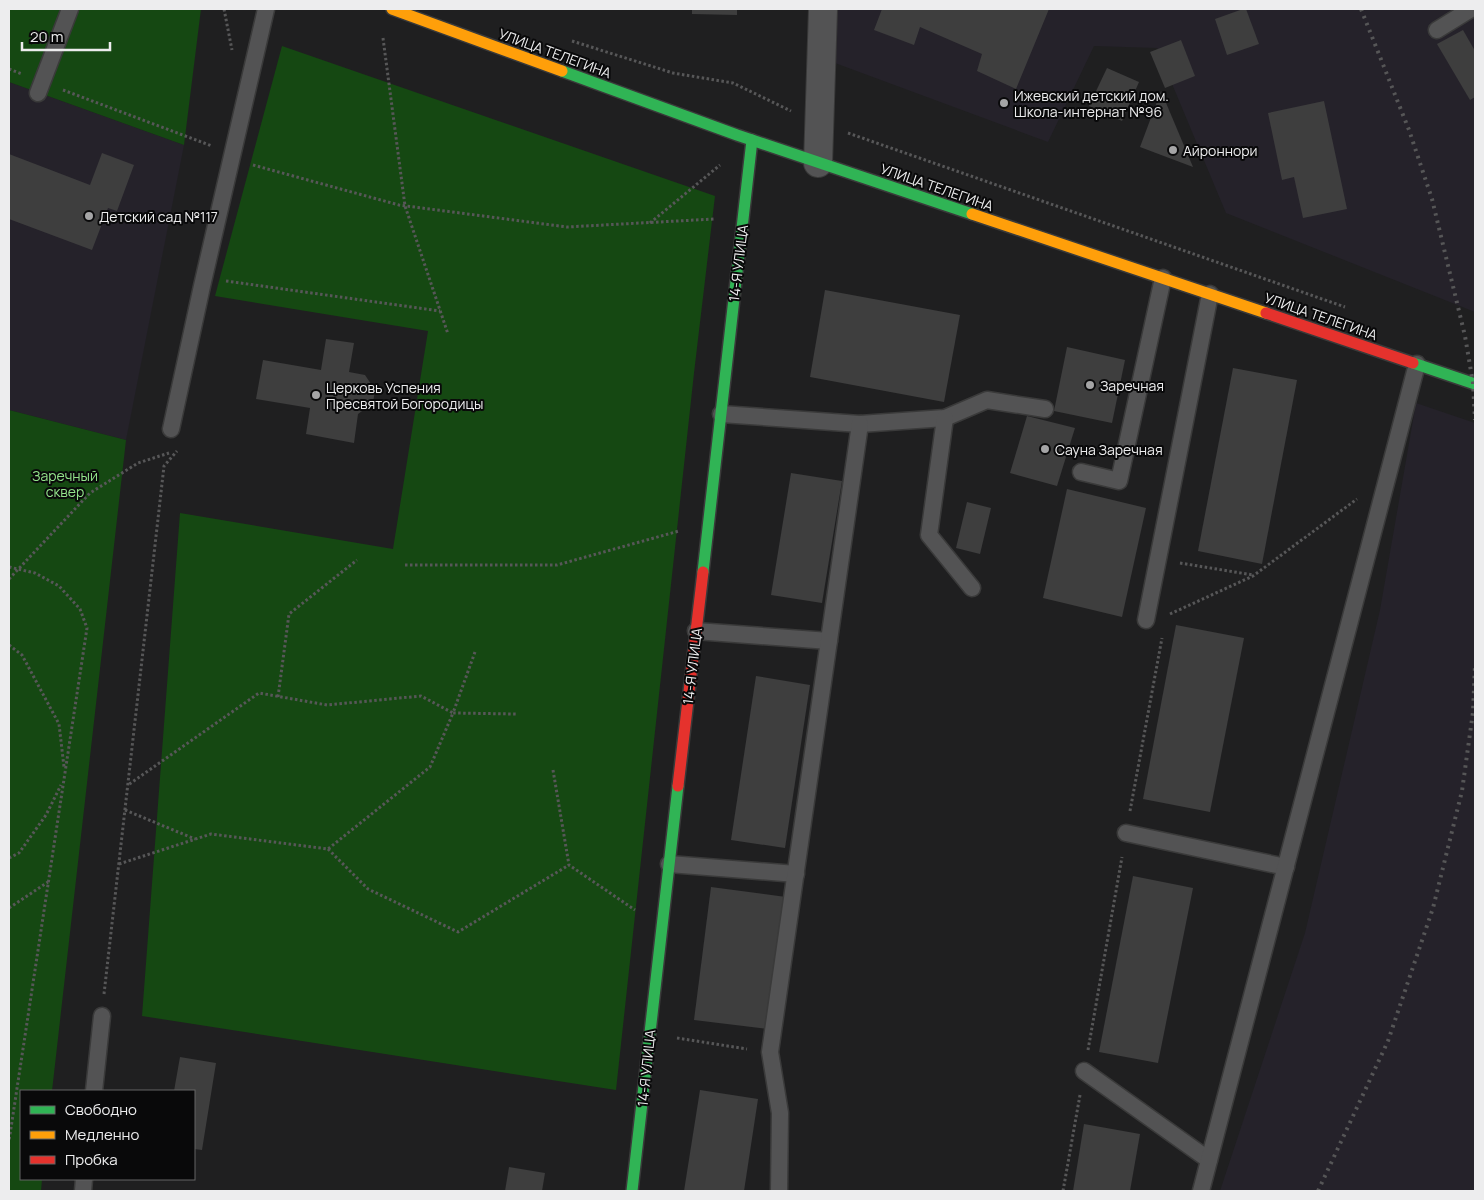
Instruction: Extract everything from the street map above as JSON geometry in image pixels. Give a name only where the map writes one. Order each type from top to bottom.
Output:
[{"type":"main road","name":"УЛИЦА ТЕЛЕГИНА","points":[[392,9],[818,163],[1475,384]]},
{"type":"main road","name":"14-Я УЛИЦА","points":[[632,1191],[752,140]]},
{"type":"street","points":[[818,163],[822,9]]},
{"type":"lane","points":[[40,87],[70,9]]},
{"type":"lane","points":[[171,429],[266,9]]},
{"type":"lane","points":[[1437,30],[1471,9]]},
{"type":"lane","points":[[1081,472],[1119,481],[1163,278]]},
{"type":"lane","points":[[1146,620],[1210,294]]},
{"type":"lane","points":[[1201,1191],[1418,364]]},
{"type":"lane","points":[[721,414],[860,424],[945,418],[987,400],[1045,409]]},
{"type":"lane","points":[[945,418],[929,535],[972,588]]},
{"type":"lane","points":[[779,1191],[780,1113],[770,1052],[860,424]]},
{"type":"lane","points":[[696,631],[829,641]]},
{"type":"lane","points":[[1126,833],[1286,867]]},
{"type":"lane","points":[[669,864],[796,874]]},
{"type":"lane","points":[[94,1090],[102,1016]]},
{"type":"lane","points":[[1084,1070],[1209,1160]]},
{"type":"path","points":[[383,38],[405,206],[448,334]]},
{"type":"path","points":[[570,41],[673,73],[733,83],[819,123],[1345,307]]},
{"type":"path","points":[[9,69],[40,87],[233,154],[239,161],[405,206],[567,227],[718,219]]},
{"type":"path","points":[[650,223],[727,160]]},
{"type":"path","points":[[204,277],[440,311]]},
{"type":"path","points":[[9,578],[90,493],[138,463],[177,450],[164,466],[102,1016]]},
{"type":"path","points":[[1168,607],[1166,616],[1253,576],[1388,476]]},
{"type":"path","points":[[405,565],[557,565],[683,530]]},
{"type":"path","points":[[278,697],[289,614],[357,560]]},
{"type":"path","points":[[1177,563],[1253,576]]},
{"type":"path","points":[[9,567],[35,573],[59,586],[80,609],[87,628],[9,1141]]},
{"type":"path","points":[[1063,1191],[1162,634]]},
{"type":"path","points":[[9,646],[22,655],[59,724],[64,760],[64,776],[59,792],[46,815],[19,853],[9,858]]},
{"type":"path","points":[[328,849],[430,767],[453,713],[475,652]]},
{"type":"path","points":[[128,785],[259,693],[327,705],[420,696],[453,713],[516,714]]},
{"type":"path","points":[[553,770],[569,865],[640,914]]},
{"type":"path","points":[[125,810],[196,839]]},
{"type":"path","points":[[119,864],[211,834],[328,849],[368,889],[458,932],[569,865]]},
{"type":"path","points":[[9,908],[48,882]]},
{"type":"path","points":[[650,1035],[770,1052]]},
{"type":"shaded area","points":[[837,9],[1475,9],[1475,312],[1226,213],[1157,48],[1094,46],[1048,142],[835,63]]},
{"type":"shaded area","name":"Детский сад №117","points":[[9,82],[184,145],[126,440],[9,410]]},
{"type":"shaded area","points":[[1416,403],[1475,423],[1475,1191],[1220,1191],[1305,933],[1380,610]]},
{"type":"green space","points":[[9,9],[201,9],[184,145],[9,82]]},
{"type":"green space","points":[[282,46],[715,196],[616,1090],[142,1016],[180,513],[393,549],[428,331],[215,296]]},
{"type":"green space","name":"Заречный сквер","points":[[9,410],[126,440],[52,1090],[20,1090],[20,1180],[42,1180],[41,1191],[9,1191]]},
{"type":"building","points":[[692,9],[737,9],[737,15],[692,14]]},
{"type":"building","points":[[882,9],[1049,9],[1016,89],[977,71],[982,54],[920,27],[914,45],[874,30]]},
{"type":"building","points":[[1246,9],[1259,44],[1227,55],[1215,19]]},
{"type":"building","points":[[1463,30],[1475,51],[1475,97],[1470,100],[1437,44]]},
{"type":"building","points":[[1181,40],[1195,76],[1165,88],[1150,52]]},
{"type":"building","points":[[1107,68],[1139,82],[1122,121],[1089,106]]},
{"type":"building","points":[[1161,91],[1193,167],[1140,147]]},
{"type":"building","points":[[1324,101],[1347,209],[1303,218],[1294,177],[1282,180],[1268,113]]},
{"type":"building","points":[[102,153],[134,165],[117,211],[108,208],[92,250],[9,219],[9,154],[90,185]]},
{"type":"building","points":[[825,290],[960,315],[944,402],[810,377]]},
{"type":"building","name":"Церковь Успения Пресвятой Богородицы","points":[[326,339],[354,343],[349,372],[365,375],[375,390],[373,403],[358,414],[354,443],[306,434],[310,408],[256,399],[263,360],[321,370]]},
{"type":"building","name":"Заречная","points":[[1067,347],[1125,360],[1112,423],[1054,411]]},
{"type":"building","points":[[1233,368],[1297,380],[1262,564],[1198,551]]},
{"type":"building","points":[[1027,416],[1075,428],[1057,486],[1010,473]]},
{"type":"building","points":[[791,473],[842,481],[822,603],[771,595]]},
{"type":"building","points":[[1067,489],[1146,508],[1122,617],[1043,598]]},
{"type":"building","points":[[967,502],[991,508],[980,554],[956,548]]},
{"type":"building","points":[[1176,625],[1244,638],[1210,812],[1143,799]]},
{"type":"building","points":[[756,676],[810,685],[785,848],[731,840]]},
{"type":"building","points":[[1133,876],[1193,888],[1158,1063],[1099,1052]]},
{"type":"building","points":[[711,887],[786,897],[769,1029],[694,1020]]},
{"type":"building","points":[[180,1057],[216,1063],[202,1150],[195,1149],[195,1090],[174,1090]]},
{"type":"building","points":[[700,1090],[758,1099],[744,1191],[684,1191]]},
{"type":"building","points":[[1084,1124],[1140,1134],[1130,1191],[1073,1191]]},
{"type":"building","points":[[509,1167],[545,1173],[542,1191],[505,1191]]},
{"type":"railway","points":[[1361,9],[1409,130],[1432,199],[1465,336],[1473,383],[1475,420]]},
{"type":"railway","points":[[1318,1191],[1388,1041],[1433,908],[1462,791],[1473,712],[1475,665]]},
{"type":"traffic: fast","points":[[562,71],[737,135],[972,214]]},
{"type":"traffic: fast","points":[[703,572],[752,140]]},
{"type":"traffic: fast","points":[[1413,363],[1475,384]]},
{"type":"traffic: fast","points":[[632,1191],[678,786]]},
{"type":"traffic: slow","points":[[392,9],[562,71]]},
{"type":"traffic: slow","points":[[972,214],[1266,313]]},
{"type":"traffic: jam","points":[[1266,313],[1413,363]]},
{"type":"traffic: jam","points":[[678,786],[703,572]]},
{"type":"place","name":"Ижевский детский дом. Школа-интернат №96","points":[[1004,103]]},
{"type":"place","name":"Айроннори","points":[[1173,150]]},
{"type":"place","name":"Детский сад №117","points":[[89,216]]},
{"type":"place","name":"Заречная","points":[[1090,385]]},
{"type":"place","name":"Церковь Успения Пресвятой Богородицы","points":[[316,395]]},
{"type":"place","name":"Сауна Заречная","points":[[1045,449]]}]
